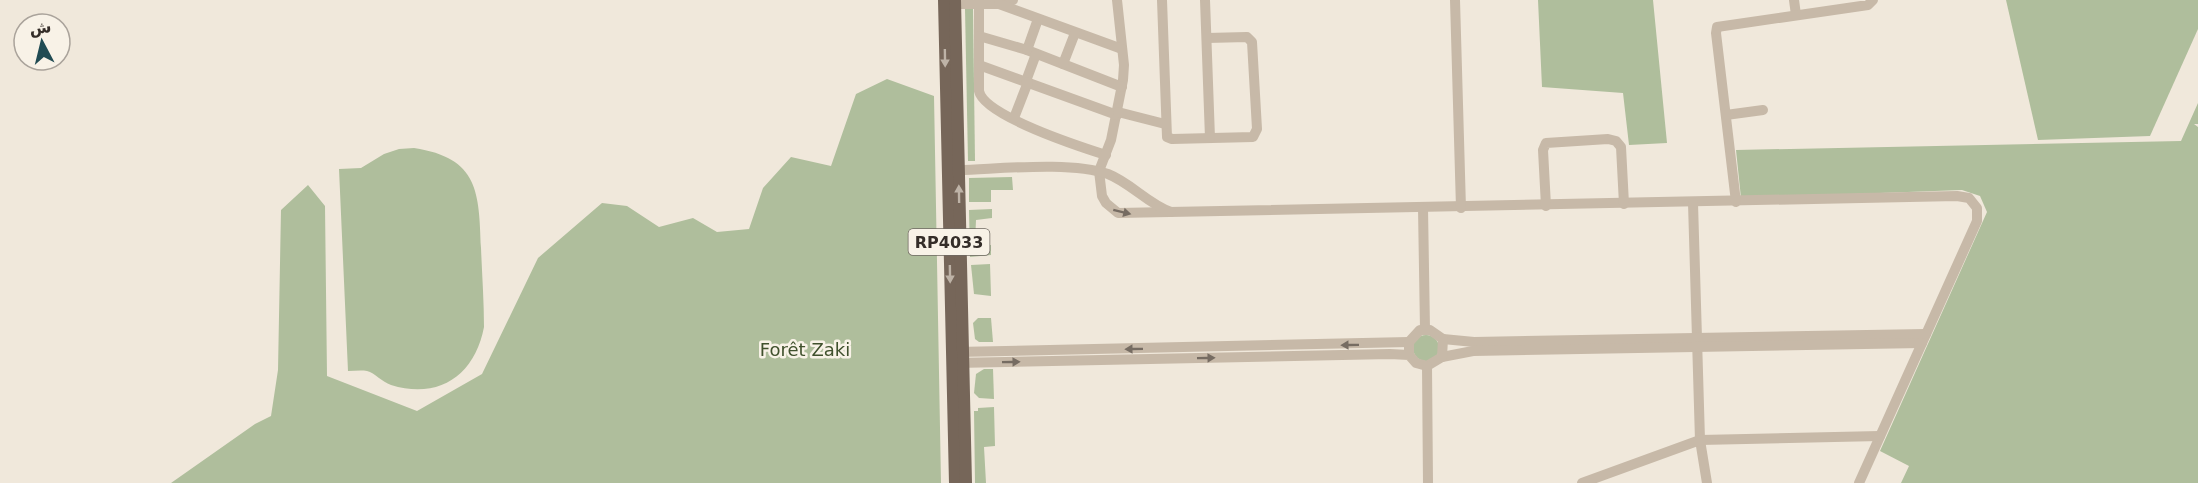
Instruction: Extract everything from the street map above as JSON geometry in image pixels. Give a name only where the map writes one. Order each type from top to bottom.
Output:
[{"type":"main road","name":"RP4033","points":[[951,1],[959,170],[956,483]]},
{"type":"main road","name":"RP4033","points":[[951,1],[958,357],[966,483]]},
{"type":"street","points":[[999,4],[1013,0]]},
{"type":"street","points":[[1117,0],[1122,49],[1122,87],[1106,155],[1099,171],[1102,196],[1106,203],[1118,213],[1461,208],[1957,196],[1969,198],[1977,208],[1977,221],[1859,483]]},
{"type":"street","points":[[1162,0],[1165,124],[1169,139],[1253,137],[1257,129],[1251,40],[1247,37],[1207,38]]},
{"type":"street","points":[[1205,0],[1210,138]]},
{"type":"street","points":[[1455,0],[1461,208]]},
{"type":"street","points":[[1794,0],[1796,15]]},
{"type":"street","points":[[1736,202],[1717,27],[1868,5],[1873,0]]},
{"type":"street","points":[[951,1],[999,4],[1122,49]]},
{"type":"street","points":[[979,2],[979,64],[982,99],[1045,133],[1106,155]]},
{"type":"street","points":[[1014,118],[1027,82],[1038,20]]},
{"type":"street","points":[[1063,64],[1075,33]]},
{"type":"street","points":[[979,36],[1031,52],[1122,87]]},
{"type":"street","points":[[979,64],[1117,114],[1165,124]]},
{"type":"street","points":[[1726,115],[1763,110]]},
{"type":"street","points":[[1546,206],[1544,150],[1546,144],[1608,139],[1616,141],[1621,147],[1624,204]]},
{"type":"street","points":[[959,170],[1060,168],[1099,171],[1126,184],[1156,205],[1175,213]]},
{"type":"street","points":[[1693,203],[1700,440],[1707,483]]},
{"type":"street","points":[[1424,208],[1425,329]]},
{"type":"street","points":[[1528,345],[1442,357],[1427,366],[1416,363],[1409,355],[1408,342],[1415,333],[1425,329],[1435,332],[1443,339],[1528,345],[1924,338]]},
{"type":"street","points":[[1442,357],[1443,339]]},
{"type":"street","points":[[958,357],[1408,342]]},
{"type":"street","points":[[958,357],[1409,355]]},
{"type":"street","points":[[1427,366],[1428,483]]},
{"type":"street","points":[[1582,483],[1700,440],[1880,436]]},
{"type":"green space","points":[[1538,0],[1653,0],[1667,143],[1629,145],[1623,93],[1542,87]]},
{"type":"green space","points":[[2006,0],[2198,0],[2198,29],[2150,136],[2038,140]]},
{"type":"green space","points":[[973,8],[975,161],[968,161],[965,9]]},
{"type":"green space","name":"Forêt Zaki","points":[[887,79],[934,96],[941,483],[171,483],[255,424],[271,416],[278,370],[281,210],[308,185],[325,206],[327,376],[417,411],[482,374],[538,258],[602,203],[627,206],[659,227],[693,218],[717,232],[749,229],[763,188],[791,157],[831,166],[856,94]]},
{"type":"green space","points":[[2198,103],[2198,124],[2194,124],[2198,127],[2198,483],[1901,483],[1909,466],[1880,451],[1987,212],[1980,196],[1962,190],[1741,198],[1736,150],[2181,141]]},
{"type":"green space","points":[[414,148],[452,160],[463,169],[476,194],[480,228],[484,327],[479,344],[463,370],[452,380],[425,389],[408,389],[391,385],[367,371],[348,371],[339,169],[361,168],[384,154],[399,149]]},
{"type":"green space","points":[[1012,177],[1013,190],[991,190],[991,202],[969,202],[969,178]]},
{"type":"green space","points":[[992,209],[992,218],[976,220],[975,243],[977,246],[991,245],[991,255],[970,257],[969,210]]},
{"type":"green space","points":[[990,264],[991,296],[974,294],[971,265]]},
{"type":"green space","points":[[978,318],[991,318],[993,342],[979,342],[975,339],[973,323]]},
{"type":"green space","points":[[1426,335],[1435,339],[1439,348],[1435,357],[1426,361],[1417,357],[1413,348],[1417,339]]},
{"type":"green space","points":[[984,369],[993,369],[994,399],[979,398],[974,393],[976,374]]},
{"type":"green space","points":[[994,407],[995,446],[984,447],[986,483],[975,483],[974,411],[978,411],[978,408]]}]
